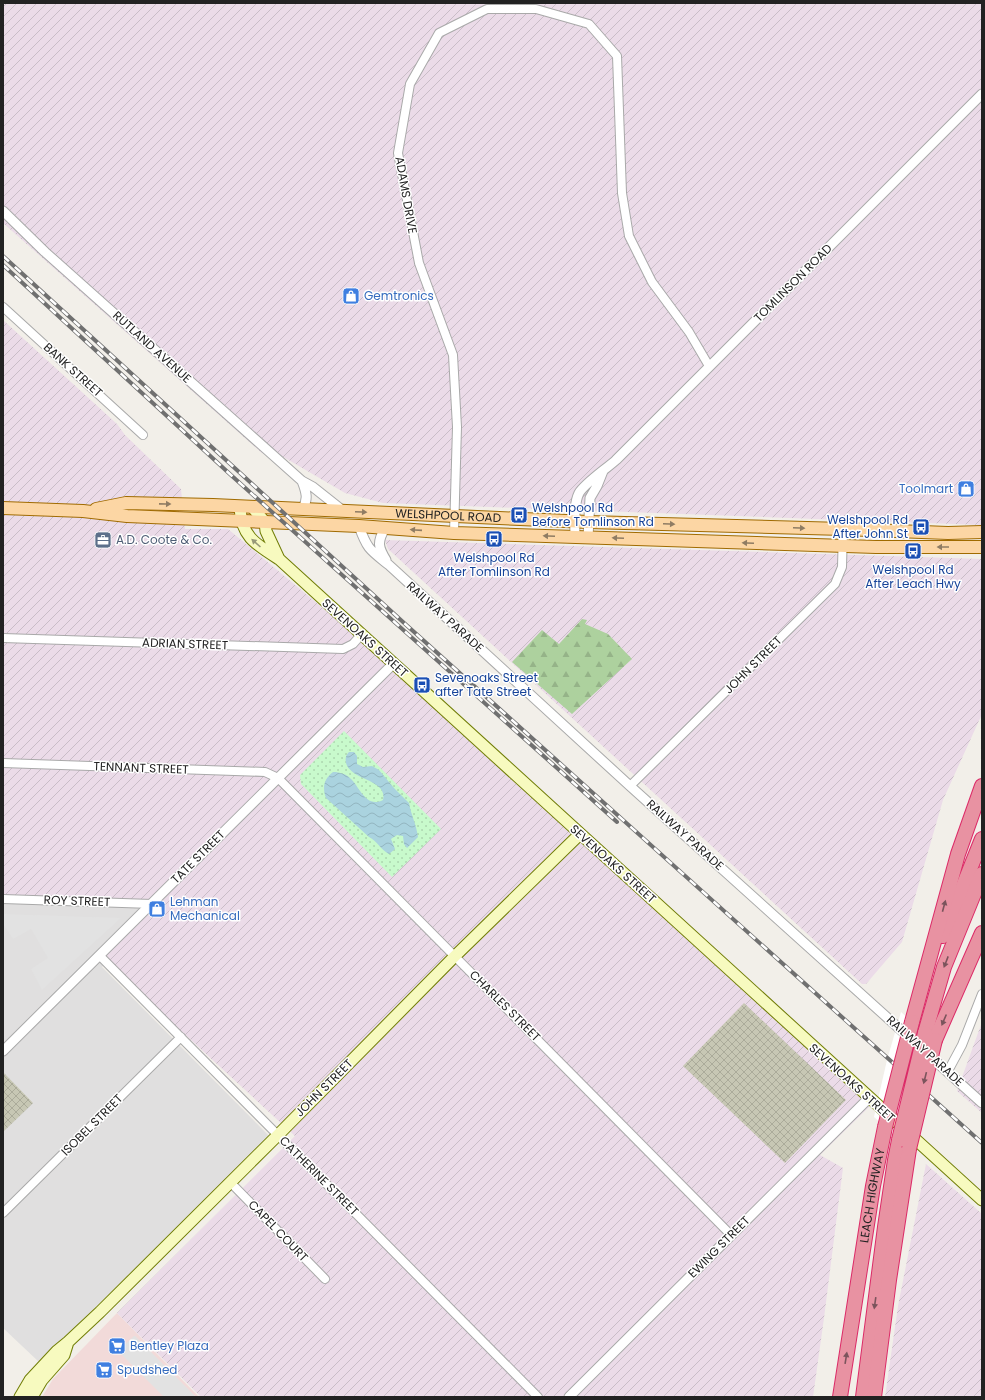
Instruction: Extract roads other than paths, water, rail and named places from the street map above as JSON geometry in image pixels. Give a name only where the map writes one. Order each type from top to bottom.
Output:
[{"type":"highway","points":[[919,998],[958,854],[982,786]]},
{"type":"highway","points":[[919,998],[982,838]]},
{"type":"highway","points":[[863,1397],[877,1284],[895,1160],[904,1144],[930,1037],[944,967],[982,874]]},
{"type":"highway","points":[[930,1037],[982,933]]},
{"type":"highway","name":"LEACH HIGHWAY","points":[[840,1397],[873,1186],[885,1127],[919,998]]},
{"type":"highway","points":[[874,1397],[906,1166],[904,1144]]},
{"type":"highway","points":[[877,1284],[891,1220],[906,1166]]},
{"type":"main road","name":"WELSHPOOL ROAD","points":[[83,511],[126,503],[342,510],[575,522],[948,533],[982,532]]},
{"type":"main road","name":"SEVENOAKS STREET","points":[[278,559],[266,531],[265,522],[246,507],[241,520],[245,533],[264,550],[278,559],[982,1200]]},
{"type":"main road","name":"WELSHPOOL ROAD","points":[[3,508],[83,511],[127,516],[359,526],[454,533],[876,547],[982,547]]},
{"type":"main road","name":"JOHN STREET","points":[[20,1397],[30,1380],[46,1362],[278,1135],[455,956],[580,834]]},
{"type":"main road","name":"SEVENOAKS STREET","points":[[948,1169],[982,1191]]},
{"type":"main road","name":"JOHN STREET","points":[[32,1397],[38,1385],[64,1355],[68,1342]]},
{"type":"street","name":"ADAMS DRIVE","points":[[454,533],[457,427],[453,355],[419,263],[398,153],[410,84],[439,34],[487,9],[536,9],[589,24],[617,56],[622,192],[629,236],[652,282],[689,332],[709,366]]},
{"type":"street","name":"TOMLINSON ROAD","points":[[575,537],[576,500],[579,492],[603,471],[982,94]]},
{"type":"street","name":"RUTLAND AVENUE","points":[[3,211],[45,252],[302,480],[342,510]]},
{"type":"street","name":"BANK STREET","points":[[3,306],[143,435]]},
{"type":"street","name":"TOMLINSON ROAD","points":[[588,538],[590,498],[603,471]]},
{"type":"street","points":[[302,480],[307,497],[305,505],[302,509]]},
{"type":"street","name":"RAILWAY PARADE","points":[[359,526],[366,545],[370,550],[389,565],[630,786],[982,1103]]},
{"type":"street","name":"RAILWAY PARADE","points":[[385,528],[380,538],[380,548],[389,565]]},
{"type":"street","name":"JOHN STREET","points":[[630,786],[835,584],[842,567],[843,529]]},
{"type":"street","name":"ADRIAN STREET","points":[[3,638],[343,649],[353,644],[361,635]]},
{"type":"street","name":"TATE STREET","points":[[3,1051],[393,664]]},
{"type":"street","name":"TENNANT STREET","points":[[3,763],[265,772],[278,778]]},
{"type":"street","name":"CHARLES STREET","points":[[278,778],[731,1235]]},
{"type":"street","name":"ROY STREET","points":[[3,898],[152,904]]},
{"type":"street","name":"CATHERINE STREET","points":[[100,956],[538,1397]]},
{"type":"street","points":[[948,1071],[962,1045],[982,994]]},
{"type":"street","name":"ISOBEL STREET","points":[[3,1214],[181,1037]]},
{"type":"street","name":"EWING STREET","points":[[569,1397],[869,1098]]},
{"type":"street","name":"CAPEL COURT","points":[[230,1182],[325,1279]]},
{"type":"water","points":[[349,752],[354,752],[357,756],[357,764],[363,767],[372,766],[379,770],[409,803],[418,837],[407,848],[404,844],[403,836],[397,835],[391,839],[395,849],[389,854],[326,798],[324,787],[326,780],[333,772],[338,772],[349,777],[364,796],[372,802],[383,800],[383,793],[380,788],[349,769],[346,763],[346,755]]},
{"type":"railway","points":[[3,256],[403,622],[982,1143]]},
{"type":"railway","points":[[3,265],[232,476],[617,822]]},
{"type":"place","name":"Gemtronics","points":[[351,296]]},
{"type":"place","name":"Toolmart","points":[[966,489]]},
{"type":"place","name":"Welshpool Rd Before Tomlinson Rd","points":[[519,515]]},
{"type":"place","name":"Welshpool Rd After John St","points":[[921,527]]},
{"type":"place","name":"Welshpool Rd After Tomlinson Rd","points":[[494,539]]},
{"type":"place","name":"A.D. Coote & Co.","points":[[103,540]]},
{"type":"place","name":"Welshpool Rd After Leach Hwy","points":[[913,551]]},
{"type":"place","name":"Sevenoaks Street after Tate Street","points":[[422,685]]},
{"type":"place","name":"Lehman Mechanical","points":[[157,909]]},
{"type":"place","name":"Bentley Plaza","points":[[117,1346]]},
{"type":"place","name":"Spudshed","points":[[104,1370]]}]
